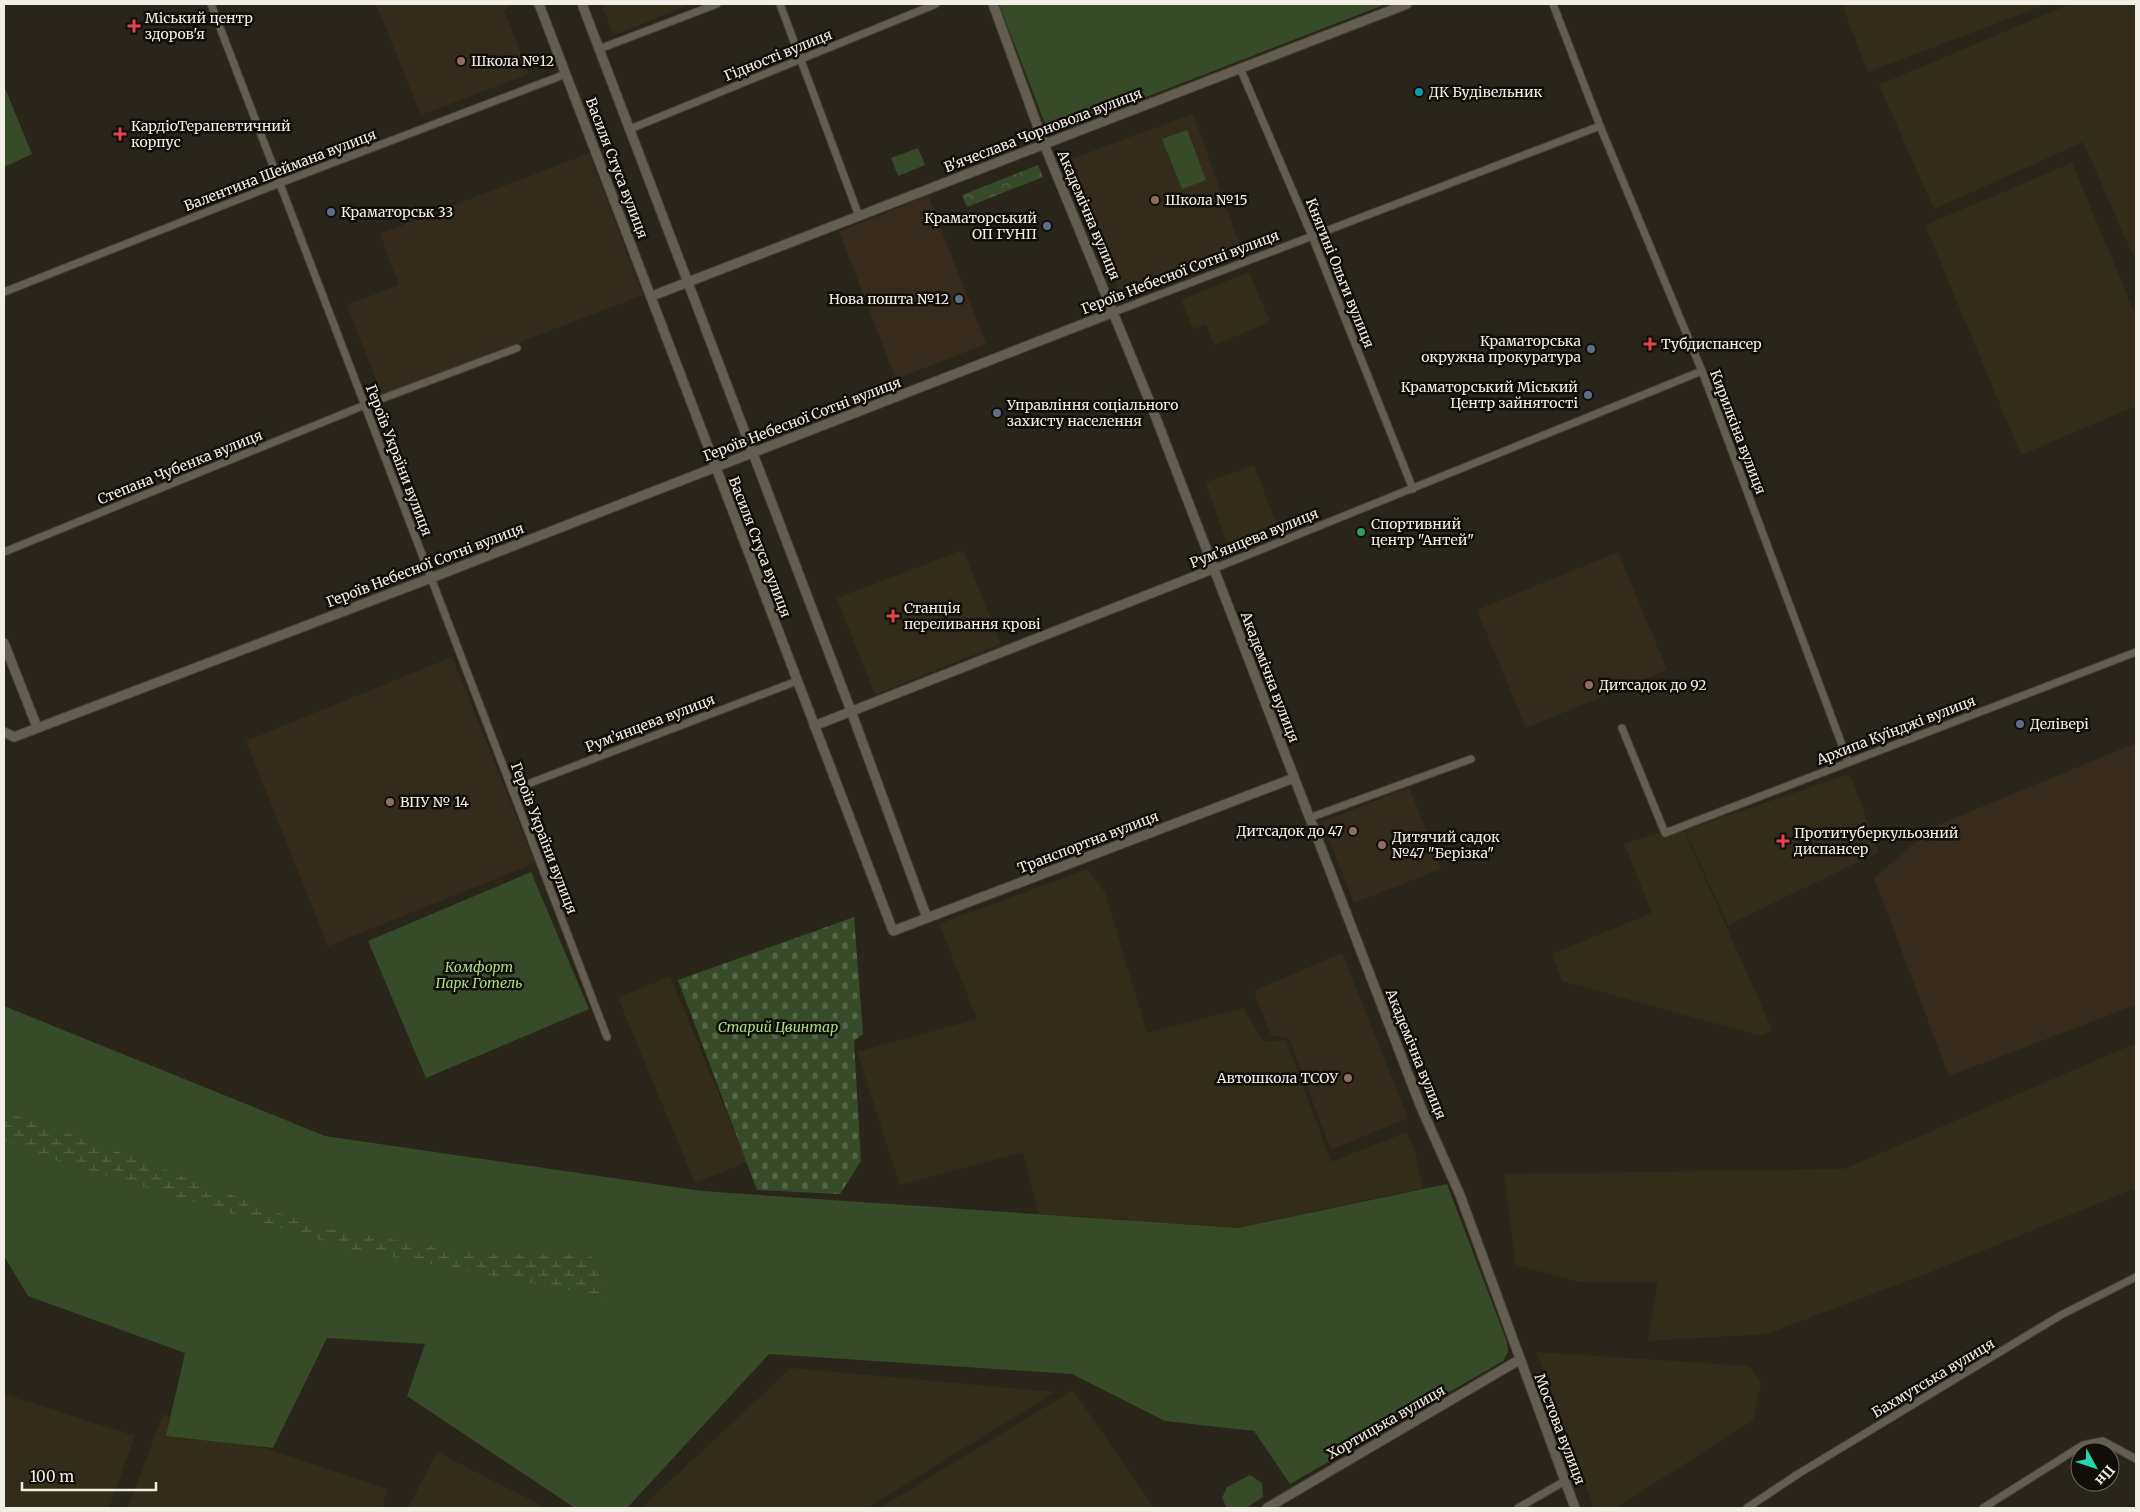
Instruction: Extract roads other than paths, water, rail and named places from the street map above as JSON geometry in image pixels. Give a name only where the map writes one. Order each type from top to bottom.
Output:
[{"type":"street","name":"Героїв України вулиця","points":[[211,4],[607,1038]]},
{"type":"street","name":"Василя Стуса вулиця","points":[[539,4],[652,296],[715,468],[892,931]]},
{"type":"street","name":"Василя Стуса вулиця","points":[[582,4],[851,711],[927,918]]},
{"type":"street","points":[[599,49],[717,4]]},
{"type":"street","points":[[780,4],[859,216]]},
{"type":"street","name":"Гідності вулиця","points":[[630,129],[936,4]]},
{"type":"street","name":"Академічна вулиця","points":[[993,4],[1044,144],[1114,312],[1420,1105],[1446,1160],[1519,1360]]},
{"type":"street","name":"В'ячеслава Чорновола вулиця","points":[[652,296],[1407,4]]},
{"type":"street","name":"Кирилкіна вулиця","points":[[1553,4],[1600,126],[1702,371],[1848,761]]},
{"type":"street","name":"Княгині Ольги вулиця","points":[[1240,68],[1312,236],[1413,489]]},
{"type":"street","name":"Валентина Шеймана вулиця","points":[[4,292],[280,183],[566,74]]},
{"type":"street","name":"Героїв Небесної Сотні вулиця","points":[[4,732],[14,737],[431,578],[1114,312],[1600,126]]},
{"type":"street","points":[[365,405],[517,348]]},
{"type":"street","name":"Рум’янцева вулиця","points":[[814,726],[1214,569],[1702,371]]},
{"type":"street","name":"Степана Чубенка вулиця","points":[[4,552],[365,405]]},
{"type":"street","points":[[4,643],[37,728]]},
{"type":"street","name":"Архипа Куїнджі вулиця","points":[[1622,728],[1665,833],[1848,761],[2136,652]]},
{"type":"street","name":"Рум’янцева вулиця","points":[[512,790],[797,681]]},
{"type":"street","points":[[1309,818],[1471,759]]},
{"type":"street","name":"Транспортна вулиця","points":[[892,931],[1294,778]]},
{"type":"street","name":"Бахмутська вулиця","points":[[1748,1508],[1798,1474],[2061,1315],[2136,1277]]},
{"type":"street","name":"Мостова вулиця","points":[[1519,1360],[1575,1508]]},
{"type":"street","name":"Хортицька вулиця","points":[[1267,1508],[1519,1360]]},
{"type":"street","points":[[1983,1508],[2082,1446],[2102,1441],[2136,1459]]},
{"type":"street","points":[[1518,1508],[1565,1480]]},
{"type":"place","name":"Міський центр здоров'я","points":[[134,26]]},
{"type":"place","name":"Школа №12","points":[[461,61]]},
{"type":"place","name":"ДК Будівельник","points":[[1419,92]]},
{"type":"place","name":"КардіоТерапевтичний корпус","points":[[120,134]]},
{"type":"place","name":"Школа №15","points":[[1155,200]]},
{"type":"place","name":"Краматорськ 33","points":[[331,212]]},
{"type":"place","name":"Краматорський ОП ГУНП","points":[[1047,226]]},
{"type":"place","name":"Нова пошта №12","points":[[959,299]]},
{"type":"place","name":"Тубдиспансер","points":[[1650,344]]},
{"type":"place","name":"Краматорська окружна прокуратура","points":[[1591,349]]},
{"type":"place","name":"Краматорський Міський Центр зайнятості","points":[[1588,395]]},
{"type":"place","name":"Управління соціального захисту населення","points":[[997,413]]},
{"type":"place","name":"Спортивний центр \"Антей\"","points":[[1361,532]]},
{"type":"place","name":"Станція переливання крові","points":[[893,616]]},
{"type":"place","name":"Дитсадок до 92","points":[[1589,685]]},
{"type":"place","name":"Делівері","points":[[2020,724]]},
{"type":"place","name":"ВПУ № 14","points":[[390,802]]},
{"type":"place","name":"Дитсадок до 47","points":[[1353,831]]},
{"type":"place","name":"Протитуберкульозний диспансер","points":[[1783,841]]},
{"type":"place","name":"Дитячий садок №47 \"Берізка\"","points":[[1382,845]]},
{"type":"place","name":"Автошкола ТСОУ","points":[[1348,1078]]},
{"type":"park label","name":"Комфорт Парк Готель","points":[[479,976]]},
{"type":"park label","name":"Старий Цвинтар","points":[[778,1027]]}]
